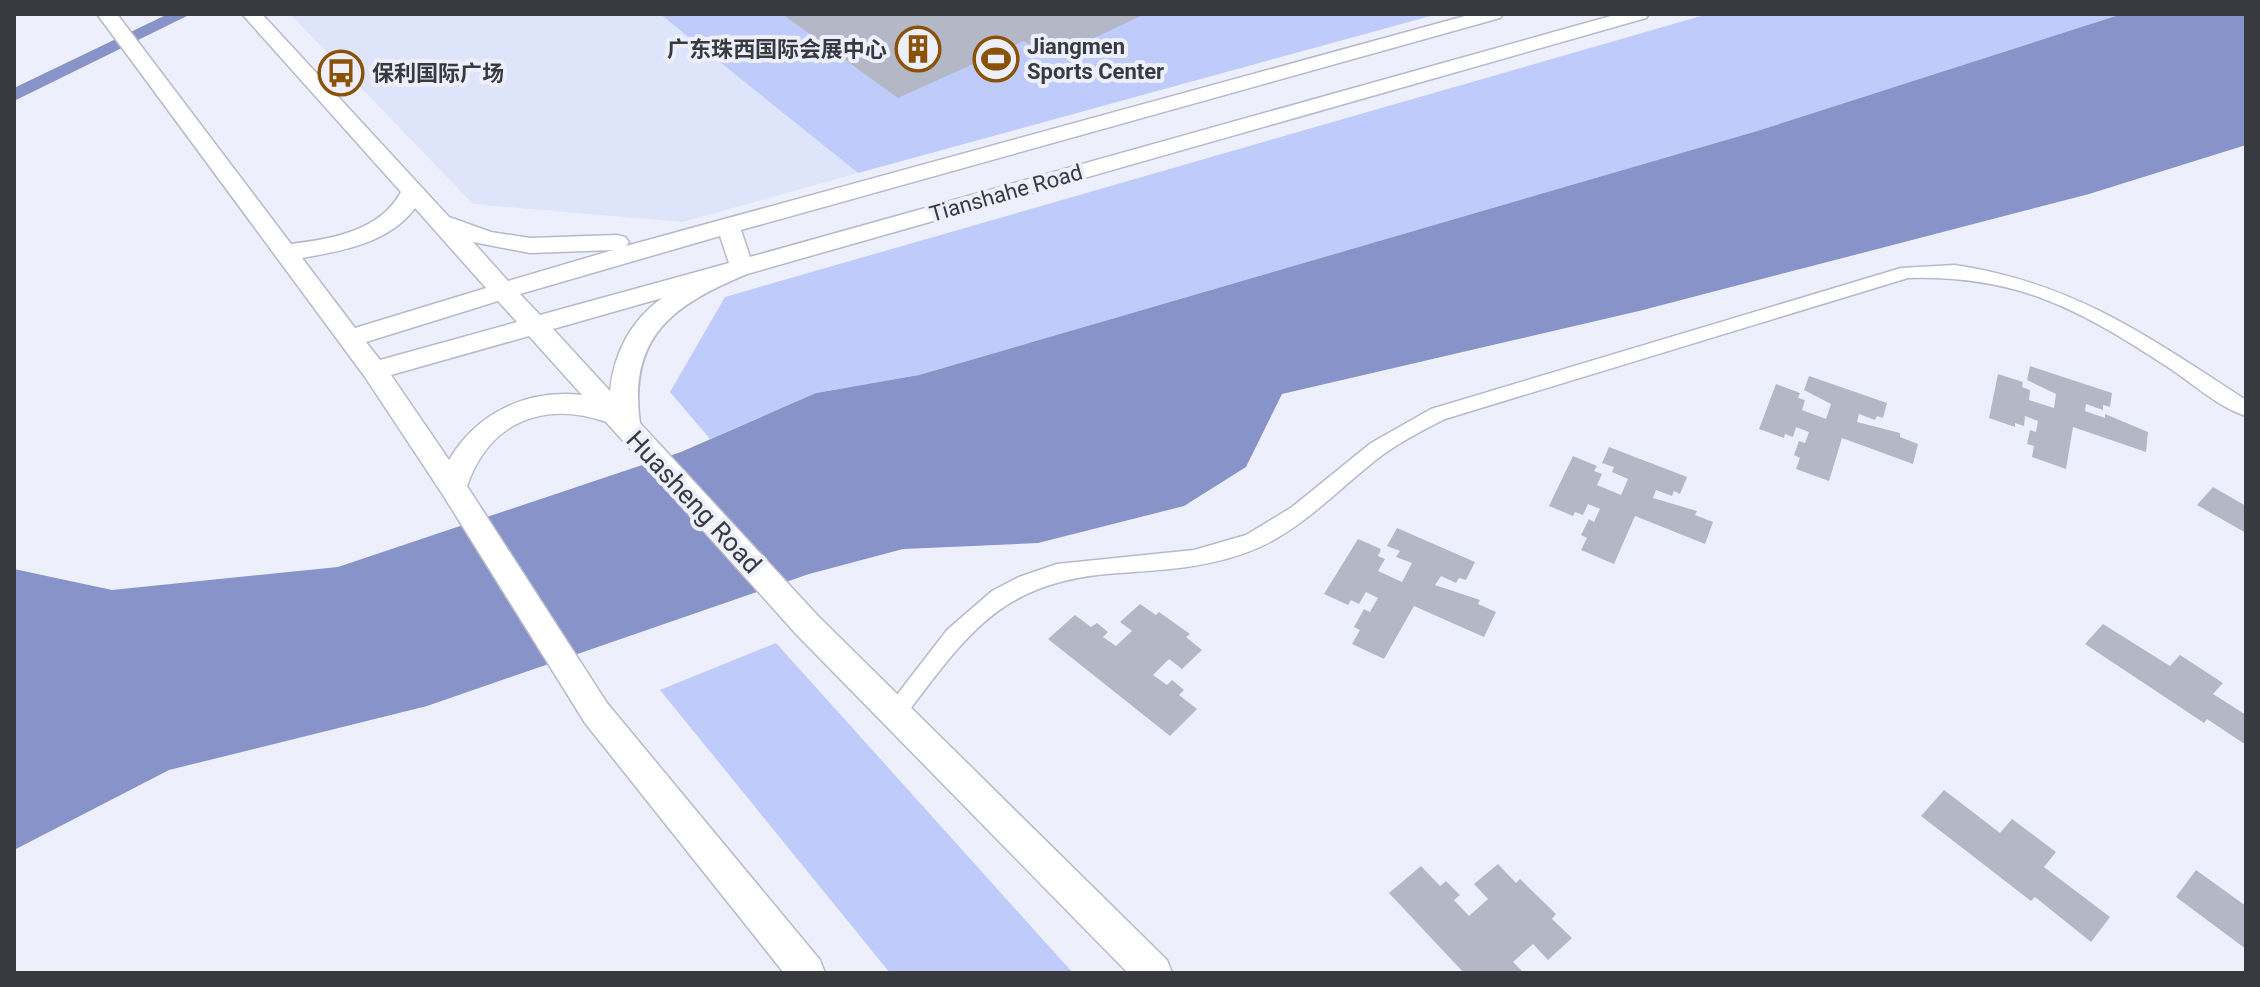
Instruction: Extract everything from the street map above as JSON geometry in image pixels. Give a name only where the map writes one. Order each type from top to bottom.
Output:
[{"type":"main road","name":"Huasheng Road","points":[[252,14],[807,625],[1154,973]]},
{"type":"main road","name":"Tianshahe Road","points":[[349,339],[502,290],[705,232],[1493,14]]},
{"type":"main road","name":"Tianshahe Road","points":[[374,371],[1639,14]]},
{"type":"main road","points":[[111,20],[374,371],[453,487],[596,713],[807,973]]},
{"type":"main road","points":[[284,252],[323,247],[359,236],[400,210],[412,191]]},
{"type":"main road","points":[[436,218],[477,236],[530,246],[590,246],[705,232]]},
{"type":"main road","points":[[627,429],[620,386],[634,343],[658,315],[690,290],[742,267],[728,226]]},
{"type":"main road","points":[[453,487],[458,463],[474,441],[498,421],[527,408],[559,402],[588,403],[612,413],[627,429]]},
{"type":"street","points":[[894,713],[968,621],[992,601],[1029,581],[1071,569],[1162,563],[1220,553],[1281,526],[1390,440],[1438,414],[1898,274],[1927,270],[1970,272],[2041,289],[2097,315],[2246,409]]},
{"type":"shaded area","points":[[290,14],[660,14],[858,173],[683,222],[473,204]]},
{"type":"shaded area","name":"Jiangmen Sports Center","points":[[660,14],[1438,14],[858,173]]},
{"type":"shaded area","points":[[1708,14],[2122,14],[1757,131],[919,375],[816,393],[710,439],[670,392],[725,297]]},
{"type":"shaded area","points":[[2122,14],[2246,14],[2246,145],[2089,194],[1639,311],[1282,394],[1246,467],[1184,506],[1038,543],[903,549],[809,574],[427,706],[169,770],[14,850],[14,569],[112,590],[338,567],[681,452],[816,393],[919,375],[1757,131]]},
{"type":"shaded area","points":[[776,643],[1073,973],[890,973],[660,690]]},
{"type":"building","name":"广东珠西国际会展中心","points":[[782,14],[1145,14],[1052,58],[1024,41],[898,98]]},
{"type":"building","points":[[2030,366],[2112,393],[2110,407],[2103,405],[2103,410],[2086,404],[2085,411],[2105,418],[2105,414],[2148,432],[2146,452],[2073,427],[2066,469],[2032,457],[2034,446],[2027,444],[2030,430],[2036,432],[2038,421],[2025,416],[2024,426],[2015,423],[2015,427],[1989,418],[1998,374],[2023,382],[2022,387],[2030,390],[2029,400],[2054,408],[2056,394],[2027,380]]},
{"type":"building","points":[[1809,376],[1887,403],[1883,418],[1877,416],[1875,420],[1859,414],[1857,422],[1900,433],[1900,437],[1918,444],[1913,464],[1842,438],[1829,481],[1796,469],[1800,458],[1794,455],[1799,441],[1805,443],[1809,432],[1796,427],[1793,437],[1785,434],[1784,438],[1759,429],[1776,384],[1800,393],[1798,398],[1805,400],[1802,410],[1826,419],[1831,404],[1804,390]]},
{"type":"building","points":[[1609,447],[1687,477],[1680,494],[1674,491],[1672,496],[1656,490],[1653,498],[1697,511],[1695,515],[1713,522],[1705,544],[1635,516],[1614,564],[1581,550],[1587,538],[1581,535],[1589,519],[1594,522],[1600,509],[1588,504],[1583,515],[1575,512],[1573,516],[1549,506],[1573,456],[1597,466],[1594,471],[1602,474],[1597,485],[1621,495],[1628,479],[1612,472],[1614,467],[1602,463]]},
{"type":"building","points":[[2213,487],[2246,506],[2246,533],[2197,505]]},
{"type":"building","points":[[1397,528],[1475,562],[1466,580],[1459,578],[1456,583],[1441,576],[1435,585],[1480,600],[1478,604],[1496,612],[1484,637],[1414,606],[1384,659],[1352,644],[1360,630],[1354,627],[1364,609],[1370,612],[1378,598],[1366,592],[1359,604],[1351,600],[1348,605],[1324,594],[1358,539],[1381,549],[1378,556],[1385,559],[1378,571],[1402,582],[1412,563],[1396,557],[1400,551],[1387,546]]},
{"type":"building","points":[[1140,604],[1156,615],[1159,612],[1190,634],[1186,637],[1202,650],[1182,669],[1169,659],[1153,675],[1167,685],[1172,680],[1184,690],[1179,695],[1197,709],[1170,736],[1048,639],[1075,615],[1091,627],[1097,623],[1108,632],[1103,637],[1116,646],[1132,631],[1120,622]]},
{"type":"building","points":[[2103,624],[2170,666],[2180,655],[2223,683],[2213,694],[2246,715],[2246,745],[2207,719],[2204,723],[2085,644]]},
{"type":"building","points":[[1944,790],[2000,833],[2012,819],[2056,852],[2044,867],[2110,917],[2091,942],[2035,897],[2031,901],[1921,816]]},
{"type":"building","points":[[1498,864],[1516,883],[1520,879],[1556,914],[1552,919],[1572,938],[1548,960],[1533,944],[1513,962],[1524,973],[1464,973],[1389,893],[1421,866],[1440,886],[1446,881],[1460,895],[1454,900],[1469,916],[1488,899],[1474,884]]},
{"type":"building","points":[[2196,870],[2246,906],[2246,949],[2176,897]]},
{"type":"waterway","points":[[14,95],[182,14]]},
{"type":"place","name":"广东珠西国际会展中心","points":[[918,49]]},
{"type":"place","name":"Jiangmen Sports Center","points":[[996,59]]},
{"type":"place","name":"保利国际广场","points":[[341,73]]}]
